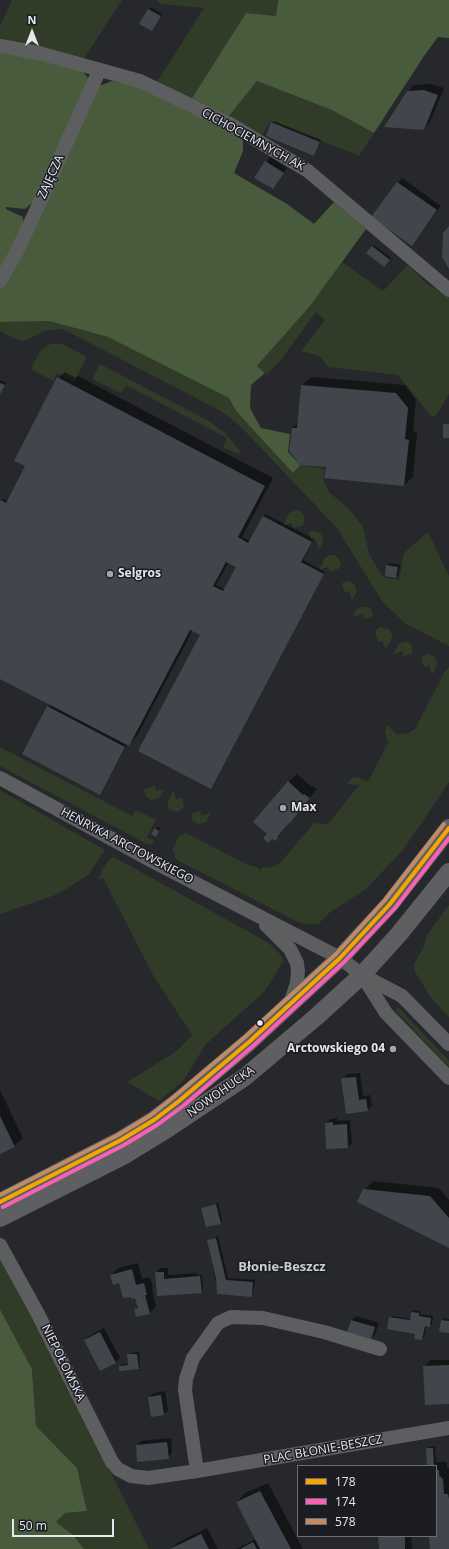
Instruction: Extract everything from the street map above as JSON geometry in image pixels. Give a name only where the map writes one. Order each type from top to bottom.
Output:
[{"type":"main road","name":"NOWOHUCKA","points":[[186,1107],[249,1042],[340,958],[390,904],[449,828]]},
{"type":"main road","name":"NOWOHUCKA","points":[[2,1212],[121,1140],[160,1124],[186,1107],[245,1077],[316,1017],[362,974],[399,934],[449,872]]},
{"type":"street","name":"CICHOCIEMNYCH AK","points":[[0,46],[39,54],[140,81],[230,124],[308,171],[449,290]]},
{"type":"street","name":"ZAJĘCZA","points":[[0,281],[31,222],[99,70]]},
{"type":"street","name":"HENRYKA ARCTOWSKIEGO","points":[[0,778],[156,863],[340,958]]},
{"type":"street","name":"HENRYKA ARCTOWSKIEGO","points":[[255,914],[282,941],[294,956],[298,971],[297,983],[289,1006]]},
{"type":"street","points":[[340,958],[362,974],[402,996],[449,1044]]},
{"type":"street","points":[[362,974],[386,1013],[449,1078]]},
{"type":"street","name":"NIEPOŁOMSKA","points":[[0,1245],[38,1314],[112,1462],[118,1469],[131,1476]]},
{"type":"street","points":[[197,1471],[185,1390],[186,1379],[193,1358],[218,1323],[231,1317],[263,1318],[324,1332],[380,1349]]},
{"type":"street","name":"PLAC BŁONIE-BESZCZ","points":[[131,1476],[148,1478],[197,1471],[449,1428]]},
{"type":"green space","points":[[12,0],[122,0],[83,60],[0,41],[0,26]]},
{"type":"green space","points":[[156,0],[278,0],[276,16],[246,13],[192,98],[157,82],[204,8],[161,4]]},
{"type":"green space","points":[[278,0],[449,0],[449,38],[438,37],[374,133],[332,110],[257,81],[229,116],[192,98],[246,13],[276,16]]},
{"type":"green space","points":[[0,50],[81,70],[89,79],[36,199],[25,209],[6,207],[6,209],[23,217],[23,227],[0,273]]},
{"type":"green space","points":[[112,81],[139,86],[243,137],[243,151],[234,173],[287,204],[314,224],[334,202],[366,229],[310,306],[257,366],[265,373],[251,385],[250,408],[261,428],[290,434],[288,452],[300,465],[293,473],[236,411],[229,398],[108,337],[49,321],[0,322],[0,284],[99,86]]},
{"type":"green space","points":[[257,81],[332,110],[374,133],[359,156],[271,121],[262,135],[229,116]]},
{"type":"green space","points":[[342,262],[383,291],[408,265],[426,283],[449,297],[449,394],[436,416],[431,416],[398,375],[328,367],[320,356],[301,351],[325,320],[316,312],[280,361],[267,374],[257,366],[310,306]]},
{"type":"green space","points":[[49,321],[108,337],[229,398],[236,411],[293,472],[300,465],[324,469],[323,479],[329,492],[351,511],[363,527],[369,554],[383,577],[399,580],[404,553],[428,532],[449,576],[449,646],[406,624],[382,601],[337,528],[241,427],[229,417],[217,409],[65,330],[59,329],[44,331],[22,341],[0,331],[0,322]]},
{"type":"green space","points":[[51,344],[62,344],[87,357],[74,382],[57,373],[53,381],[31,369],[40,351]]},
{"type":"green space","points":[[100,364],[209,421],[226,434],[241,452],[238,454],[223,447],[227,438],[126,385],[121,393],[92,379]]},
{"type":"green space","points":[[296,510],[300,511],[304,516],[304,523],[302,526],[293,528],[291,523],[283,526],[289,513]]},
{"type":"green space","points":[[309,532],[319,532],[323,537],[323,542],[319,550],[316,540],[311,541]]},
{"type":"green space","points":[[330,555],[335,555],[340,560],[341,565],[338,569],[330,572],[328,567],[319,570],[325,558]]},
{"type":"green space","points":[[348,581],[353,583],[356,587],[356,593],[352,600],[349,591],[344,592],[342,583]]},
{"type":"green space","points":[[362,607],[371,609],[373,616],[364,619],[363,614],[353,617],[357,609]]},
{"type":"green space","points":[[379,627],[389,629],[392,634],[392,638],[386,650],[382,641],[378,642],[375,632]]},
{"type":"green space","points":[[403,642],[411,644],[413,653],[404,656],[402,651],[393,654],[398,645]]},
{"type":"green space","points":[[429,654],[435,657],[437,662],[432,675],[429,665],[424,667],[421,657]]},
{"type":"green space","points":[[449,667],[449,782],[402,851],[366,889],[329,913],[318,924],[298,922],[177,860],[175,857],[175,852],[172,851],[179,836],[186,833],[246,864],[259,868],[259,871],[261,871],[261,868],[273,867],[280,863],[314,823],[328,824],[359,785],[347,784],[352,778],[357,777],[368,782],[388,743],[385,732],[387,725],[398,735],[401,733],[407,734],[415,729],[445,671]]},
{"type":"green space","points":[[0,747],[132,816],[136,810],[156,820],[147,837],[154,841],[152,844],[147,844],[0,766]]},
{"type":"green space","points":[[155,786],[156,791],[164,789],[160,797],[151,800],[146,796],[144,789]]},
{"type":"green space","points":[[0,790],[105,850],[89,874],[58,894],[0,914]]},
{"type":"green space","points":[[173,790],[176,799],[182,797],[184,807],[178,812],[170,810],[167,805]]},
{"type":"green space","points":[[200,811],[201,816],[211,813],[206,822],[198,824],[192,820],[191,814]]},
{"type":"green space","points":[[114,857],[267,942],[276,949],[284,960],[265,991],[205,1045],[184,1080],[159,1101],[127,1082],[177,1051],[192,1035],[153,975],[103,878],[98,880],[103,868],[109,860]]},
{"type":"green space","points":[[449,905],[449,1017],[432,999],[415,972],[414,964],[424,946],[427,935]]},
{"type":"green space","points":[[398,1007],[449,1061],[449,1067],[395,1010]]},
{"type":"green space","points":[[0,1257],[40,1330],[149,1549],[84,1549],[73,1535],[56,1522],[65,1513],[87,1511],[77,1468],[36,1426],[32,1369],[0,1309]]},
{"type":"green space","points":[[0,1309],[32,1369],[36,1426],[77,1468],[87,1511],[65,1513],[56,1522],[73,1535],[84,1549],[0,1549]]},
{"type":"building","points":[[148,9],[161,16],[152,31],[139,24]]},
{"type":"building","points":[[424,90],[438,95],[424,130],[384,127],[407,91]]},
{"type":"building","points":[[271,122],[320,142],[314,156],[266,136]]},
{"type":"building","points":[[265,161],[284,173],[273,189],[254,178]]},
{"type":"building","points":[[397,182],[437,210],[412,246],[371,217]]},
{"type":"building","points":[[449,226],[449,269],[442,257],[443,233]]},
{"type":"building","points":[[372,246],[390,260],[384,267],[366,253]]},
{"type":"building","name":"Selgros","points":[[57,377],[265,486],[238,537],[248,543],[263,516],[312,542],[301,562],[324,574],[211,789],[138,751],[200,635],[190,630],[129,746],[0,679],[0,501],[1,500],[6,503],[25,466],[14,461]],"holes":[[[226,562],[236,567],[223,591],[213,586]]]},
{"type":"building","points":[[0,383],[5,385],[0,395]]},
{"type":"building","points":[[301,385],[396,393],[408,408],[405,439],[409,440],[404,486],[324,478],[326,467],[300,465],[289,451],[292,428],[297,428]]},
{"type":"building","points":[[443,424],[449,424],[449,438],[443,438]]},
{"type":"building","points":[[386,565],[398,567],[396,578],[385,576]]},
{"type":"building","points":[[47,706],[125,747],[100,795],[22,754]]},
{"type":"building","name":"Max","points":[[288,781],[303,795],[304,794],[310,798],[277,837],[278,838],[275,841],[272,839],[268,843],[263,838],[267,834],[253,822]]},
{"type":"building","points":[[155,828],[159,831],[156,837],[151,834]]},
{"type":"building","points":[[356,1077],[359,1100],[366,1099],[368,1111],[346,1114],[341,1078]]},
{"type":"building","points":[[0,1116],[15,1147],[0,1154]]},
{"type":"building","points":[[333,1122],[333,1125],[347,1124],[348,1148],[326,1149],[325,1123]]},
{"type":"building","points":[[363,1189],[430,1196],[449,1218],[449,1248],[357,1202]]},
{"type":"building","points":[[216,1204],[221,1224],[206,1227],[201,1208]]},
{"type":"building","points":[[216,1238],[226,1280],[253,1282],[252,1297],[217,1294],[216,1279],[207,1240]]},
{"type":"building","points":[[132,1269],[136,1285],[144,1283],[147,1295],[145,1295],[150,1314],[136,1317],[134,1309],[138,1308],[135,1298],[123,1298],[119,1283],[113,1285],[110,1275]]},
{"type":"building","points":[[155,1272],[164,1272],[164,1279],[200,1276],[202,1293],[157,1296]]},
{"type":"building","points":[[411,1312],[419,1313],[419,1316],[431,1318],[430,1327],[425,1326],[422,1340],[414,1339],[415,1334],[387,1329],[389,1317],[410,1320]]},
{"type":"building","points":[[351,1320],[375,1327],[371,1339],[347,1332]]},
{"type":"building","points":[[441,1320],[449,1321],[449,1333],[439,1332]]},
{"type":"building","points":[[100,1332],[116,1363],[100,1371],[84,1340]]},
{"type":"building","points":[[127,1354],[137,1354],[139,1369],[119,1371],[119,1366],[128,1365]]},
{"type":"building","points":[[449,1365],[449,1404],[425,1405],[423,1366]]},
{"type":"building","points":[[161,1395],[164,1415],[151,1417],[148,1397]]},
{"type":"building","points":[[167,1442],[169,1459],[137,1462],[136,1445]]},
{"type":"building","points":[[426,1448],[433,1448],[434,1465],[427,1465]]},
{"type":"building","points":[[437,1470],[439,1470],[439,1475],[443,1479],[444,1494],[448,1494],[449,1499],[449,1549],[430,1549],[429,1537],[437,1537]]},
{"type":"building","points":[[260,1491],[291,1549],[260,1549],[236,1502]]},
{"type":"building","points":[[201,1534],[209,1549],[170,1549]]},
{"type":"building","points":[[378,1537],[405,1537],[405,1549],[379,1549]]},
{"type":"building","points":[[253,1542],[257,1549],[240,1549]]},
{"type":"transit line","name":"578","points":[[0,1195],[118,1135],[151,1115],[175,1096],[245,1037],[336,954],[385,900],[444,824]]},
{"type":"transit line","name":"178","points":[[0,1202],[121,1140],[154,1120],[179,1101],[249,1042],[340,958],[390,904],[449,828]]},
{"type":"transit line","name":"174","points":[[3,1207],[124,1145],[157,1125],[183,1106],[253,1046],[344,962],[395,908],[449,838]]},
{"type":"place","name":"Selgros","points":[[110,574]]},
{"type":"place","name":"Max","points":[[283,808]]},
{"type":"place","name":"Arctowskiego 04","points":[[393,1049]]},
{"type":"district","name":"Błonie-Beszcz","points":[[282,1267]]}]
